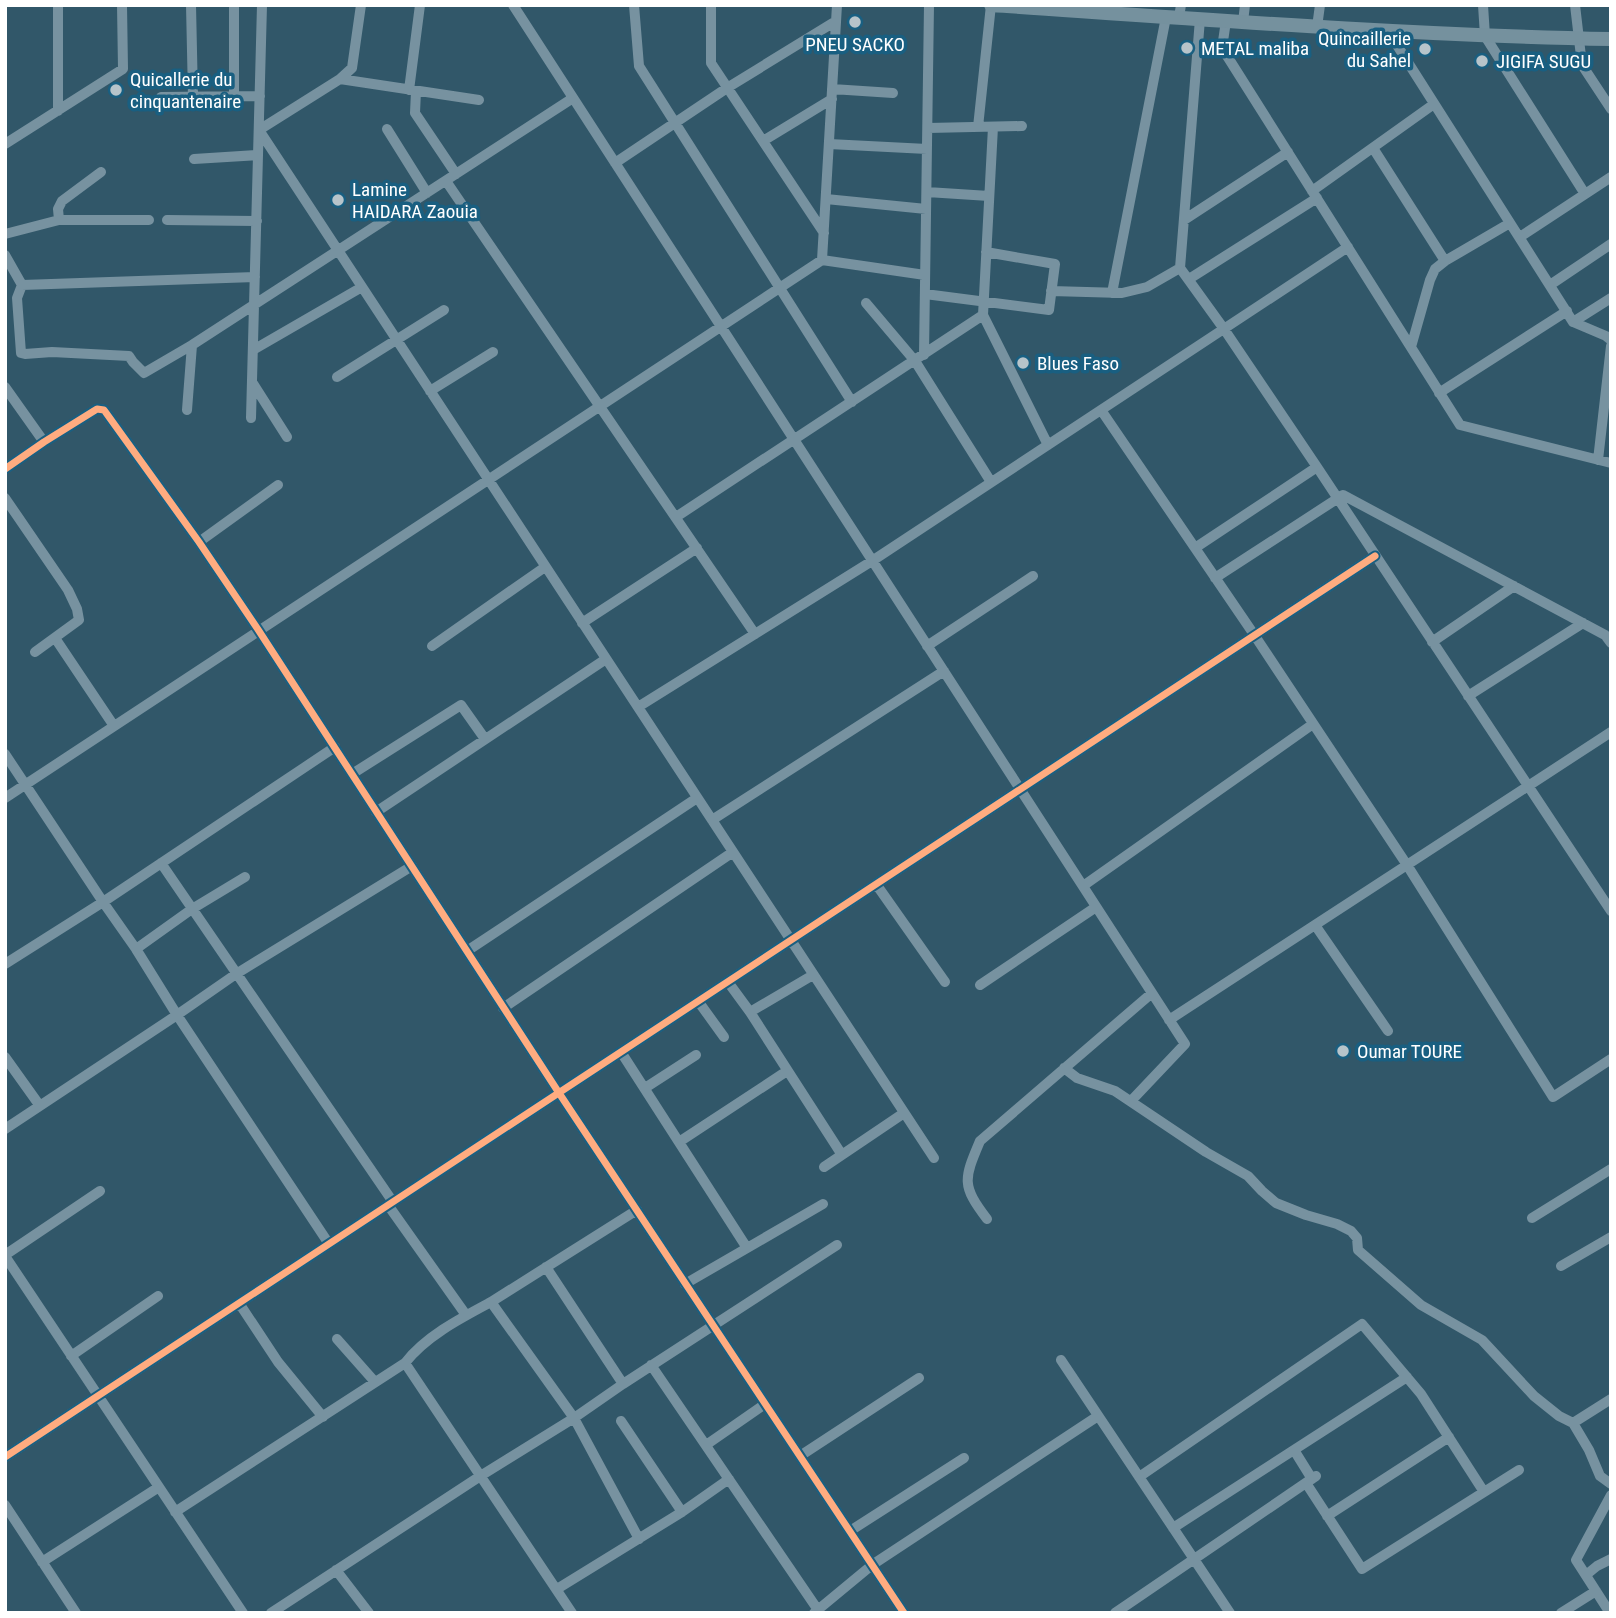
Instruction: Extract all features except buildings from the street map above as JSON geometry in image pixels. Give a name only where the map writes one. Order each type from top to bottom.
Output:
[{"type":"main road","points":[[991,5],[1175,13],[1200,19],[1388,31],[1611,39]]},
{"type":"street","points":[[58,5],[58,111]]},
{"type":"street","points":[[5,144],[122,69],[122,5]]},
{"type":"street","points":[[191,5],[193,97]]},
{"type":"street","points":[[234,5],[234,97]]},
{"type":"street","points":[[251,418],[262,5]]},
{"type":"street","points":[[259,130],[340,79],[352,68],[361,5]]},
{"type":"street","points":[[420,5],[413,90],[415,113],[456,174]]},
{"type":"street","points":[[513,5],[1185,1044],[1130,1101]]},
{"type":"street","points":[[634,5],[639,66],[852,401]]},
{"type":"street","points":[[711,5],[711,63],[824,233]]},
{"type":"street","points":[[822,260],[837,5]]},
{"type":"street","points":[[920,358],[925,294],[929,5]]},
{"type":"street","points":[[978,127],[991,5]]},
{"type":"street","points":[[1243,22],[1245,5]]},
{"type":"street","points":[[1317,27],[1320,5]]},
{"type":"street","points":[[1483,5],[1485,36],[1585,194]]},
{"type":"street","points":[[1575,5],[1583,65],[1611,109]]},
{"type":"street","points":[[1112,293],[1175,13]]},
{"type":"street","points":[[1200,19],[1180,268],[1317,467],[1611,911]]},
{"type":"street","points":[[615,163],[727,88],[836,21]]},
{"type":"street","points":[[1226,21],[1222,48],[1460,425],[1611,463]]},
{"type":"street","points":[[1388,31],[1573,322],[1611,340]]},
{"type":"street","points":[[340,79],[479,100]]},
{"type":"street","points":[[763,141],[832,94],[893,93]]},
{"type":"street","points":[[161,97],[260,96]]},
{"type":"street","points":[[22,285],[17,298],[22,353],[129,356],[144,373],[192,345],[573,98]]},
{"type":"street","points":[[1189,279],[1315,195],[1373,148],[1434,104]]},
{"type":"street","points":[[928,128],[1022,126]]},
{"type":"street","points":[[993,127],[983,315],[1048,445]]},
{"type":"street","points":[[387,129],[427,193]]},
{"type":"street","points":[[259,130],[933,1158]]},
{"type":"street","points":[[829,144],[927,149]]},
{"type":"street","points":[[1373,148],[1445,261]]},
{"type":"street","points":[[1184,220],[1288,152]]},
{"type":"street","points":[[194,159],[258,155]]},
{"type":"street","points":[[59,219],[58,209],[62,201],[101,172]]},
{"type":"street","points":[[1520,237],[1611,177]]},
{"type":"street","points":[[446,181],[755,634]]},
{"type":"street","points":[[927,192],[989,196]]},
{"type":"street","points":[[826,199],[926,209]]},
{"type":"street","points":[[5,234],[59,219],[149,220]]},
{"type":"street","points":[[167,220],[257,222]]},
{"type":"street","points":[[1411,347],[1435,269],[1510,223]]},
{"type":"street","points":[[1550,285],[1611,244]]},
{"type":"street","points":[[638,707],[872,561],[1348,247]]},
{"type":"street","points":[[925,294],[1049,310],[1055,264],[986,252]]},
{"type":"street","points":[[5,255],[22,285]]},
{"type":"street","points":[[5,798],[822,260],[925,275]]},
{"type":"street","points":[[1051,290],[1122,293],[1147,288],[1180,268]]},
{"type":"street","points":[[22,285],[255,277]]},
{"type":"street","points":[[253,350],[362,287]]},
{"type":"street","points":[[5,306],[17,298]]},
{"type":"street","points":[[1573,322],[1611,298]]},
{"type":"street","points":[[866,303],[920,358],[991,482]]},
{"type":"street","points":[[337,377],[444,310]]},
{"type":"street","points":[[1440,393],[1567,311]]},
{"type":"street","points":[[676,517],[983,315]]},
{"type":"street","points":[[187,410],[192,345]]},
{"type":"street","points":[[1598,460],[1611,346]]},
{"type":"street","points":[[430,391],[492,352]]},
{"type":"street","points":[[252,382],[286,437]]},
{"type":"street","points":[[5,387],[44,442]]},
{"type":"street","points":[[5,469],[97,409],[104,410],[259,631],[503,1008],[904,1613]]},
{"type":"street","points":[[1101,410],[1407,865],[1553,1097],[1610,1062]]},
{"type":"street","points":[[1195,548],[1317,467]]},
{"type":"street","points":[[198,542],[278,485]]},
{"type":"street","points":[[1215,578],[1343,495],[1609,635]]},
{"type":"street","points":[[5,498],[78,609],[79,620],[35,652]]},
{"type":"street","points":[[582,623],[697,548]]},
{"type":"street","points":[[5,1457],[1375,556]]},
{"type":"street","points":[[432,646],[545,567]]},
{"type":"street","points":[[927,646],[1033,576]]},
{"type":"street","points":[[1432,642],[1514,586]]},
{"type":"street","points":[[1468,696],[1583,623]]},
{"type":"street","points":[[55,638],[114,726]]},
{"type":"street","points":[[376,812],[606,659]]},
{"type":"street","points":[[712,820],[944,671]]},
{"type":"street","points":[[352,775],[461,705],[485,739]]},
{"type":"street","points":[[1083,886],[1313,724]]},
{"type":"street","points":[[1169,1020],[1611,732]]},
{"type":"street","points":[[5,964],[335,747]]},
{"type":"street","points":[[5,754],[328,1244]]},
{"type":"street","points":[[467,951],[697,798]]},
{"type":"street","points":[[503,1008],[733,852]]},
{"type":"street","points":[[161,863],[466,1315]]},
{"type":"street","points":[[5,1129],[236,974],[412,866]]},
{"type":"street","points":[[136,949],[192,909],[245,877]]},
{"type":"street","points":[[876,884],[945,982]]},
{"type":"street","points":[[980,985],[1096,907]]},
{"type":"street","points":[[1315,925],[1388,1031]]},
{"type":"street","points":[[750,1012],[813,975]]},
{"type":"street","points":[[728,982],[842,1155]]},
{"type":"street","points":[[987,1219],[973,1201],[967,1184],[970,1166],[980,1141],[1152,993]]},
{"type":"street","points":[[698,1001],[724,1037]]},
{"type":"street","points":[[621,1052],[747,1248]]},
{"type":"street","points":[[645,1088],[696,1055]]},
{"type":"street","points":[[5,1057],[40,1106]]},
{"type":"street","points":[[1064,1068],[1077,1078],[1115,1091],[1206,1152],[1248,1175],[1276,1203],[1351,1231],[1357,1238],[1358,1250],[1421,1305],[1482,1340],[1534,1396],[1559,1416],[1573,1423],[1600,1476],[1611,1484]]},
{"type":"street","points":[[679,1142],[787,1071]]},
{"type":"street","points":[[824,1167],[904,1113]]},
{"type":"street","points":[[1532,1218],[1611,1169]]},
{"type":"street","points":[[100,1191],[5,1255],[243,1613]]},
{"type":"street","points":[[685,1284],[823,1204]]},
{"type":"street","points":[[176,1512],[405,1363],[415,1351],[466,1315],[636,1210]]},
{"type":"street","points":[[1561,1266],[1611,1237]]},
{"type":"street","points":[[271,1613],[837,1245]]},
{"type":"street","points":[[546,1268],[622,1384]]},
{"type":"street","points":[[71,1356],[158,1296]]},
{"type":"street","points":[[491,1302],[574,1418],[639,1539]]},
{"type":"street","points":[[239,1303],[278,1362],[323,1417]]},
{"type":"street","points":[[1139,1477],[1362,1324],[1421,1394],[1484,1492]]},
{"type":"street","points":[[337,1339],[375,1382]]},
{"type":"street","points":[[1061,1360],[1230,1613]]},
{"type":"street","points":[[405,1363],[572,1613]]},
{"type":"street","points":[[651,1366],[816,1611],[873,1565],[1098,1416]]},
{"type":"street","points":[[1173,1528],[1407,1377]]},
{"type":"street","points":[[800,1455],[919,1378]]},
{"type":"street","points":[[1573,1423],[1611,1399]]},
{"type":"street","points":[[706,1446],[765,1404]]},
{"type":"street","points":[[621,1420],[682,1512]]},
{"type":"street","points":[[1327,1516],[1449,1437]]},
{"type":"street","points":[[1294,1450],[1327,1516],[1362,1569],[1519,1470]]},
{"type":"street","points":[[850,1531],[964,1458]]},
{"type":"street","points":[[557,1590],[682,1512],[729,1479]]},
{"type":"street","points":[[1115,1613],[1311,1480]]},
{"type":"street","points":[[42,1562],[159,1487]]},
{"type":"street","points":[[1610,1613],[1576,1560],[1611,1495]]},
{"type":"street","points":[[5,1505],[76,1613]]},
{"type":"street","points":[[1586,1575],[1611,1559]]},
{"type":"street","points":[[336,1570],[369,1613]]},
{"type":"street","points":[[1561,1613],[1595,1591]]},
{"type":"cycle path","points":[[5,469],[97,409],[104,410],[259,631],[559,1093],[904,1613]]},
{"type":"cycle path","points":[[5,1457],[1375,556]]},
{"type":"place","name":"PNEU SACKO","points":[[855,22]]},
{"type":"place","name":"METAL maliba","points":[[1187,48]]},
{"type":"place","name":"Quincaillerie du Sahel","points":[[1425,49]]},
{"type":"place","name":"JIGIFA SUGU","points":[[1482,61]]},
{"type":"place","name":"Quicallerie du cinquantenaire","points":[[116,90]]},
{"type":"place","name":"Lamine HAIDARA Zaouia","points":[[338,200]]},
{"type":"place","name":"Blues Faso","points":[[1023,363]]},
{"type":"place","name":"Oumar TOURE","points":[[1343,1051]]}]
